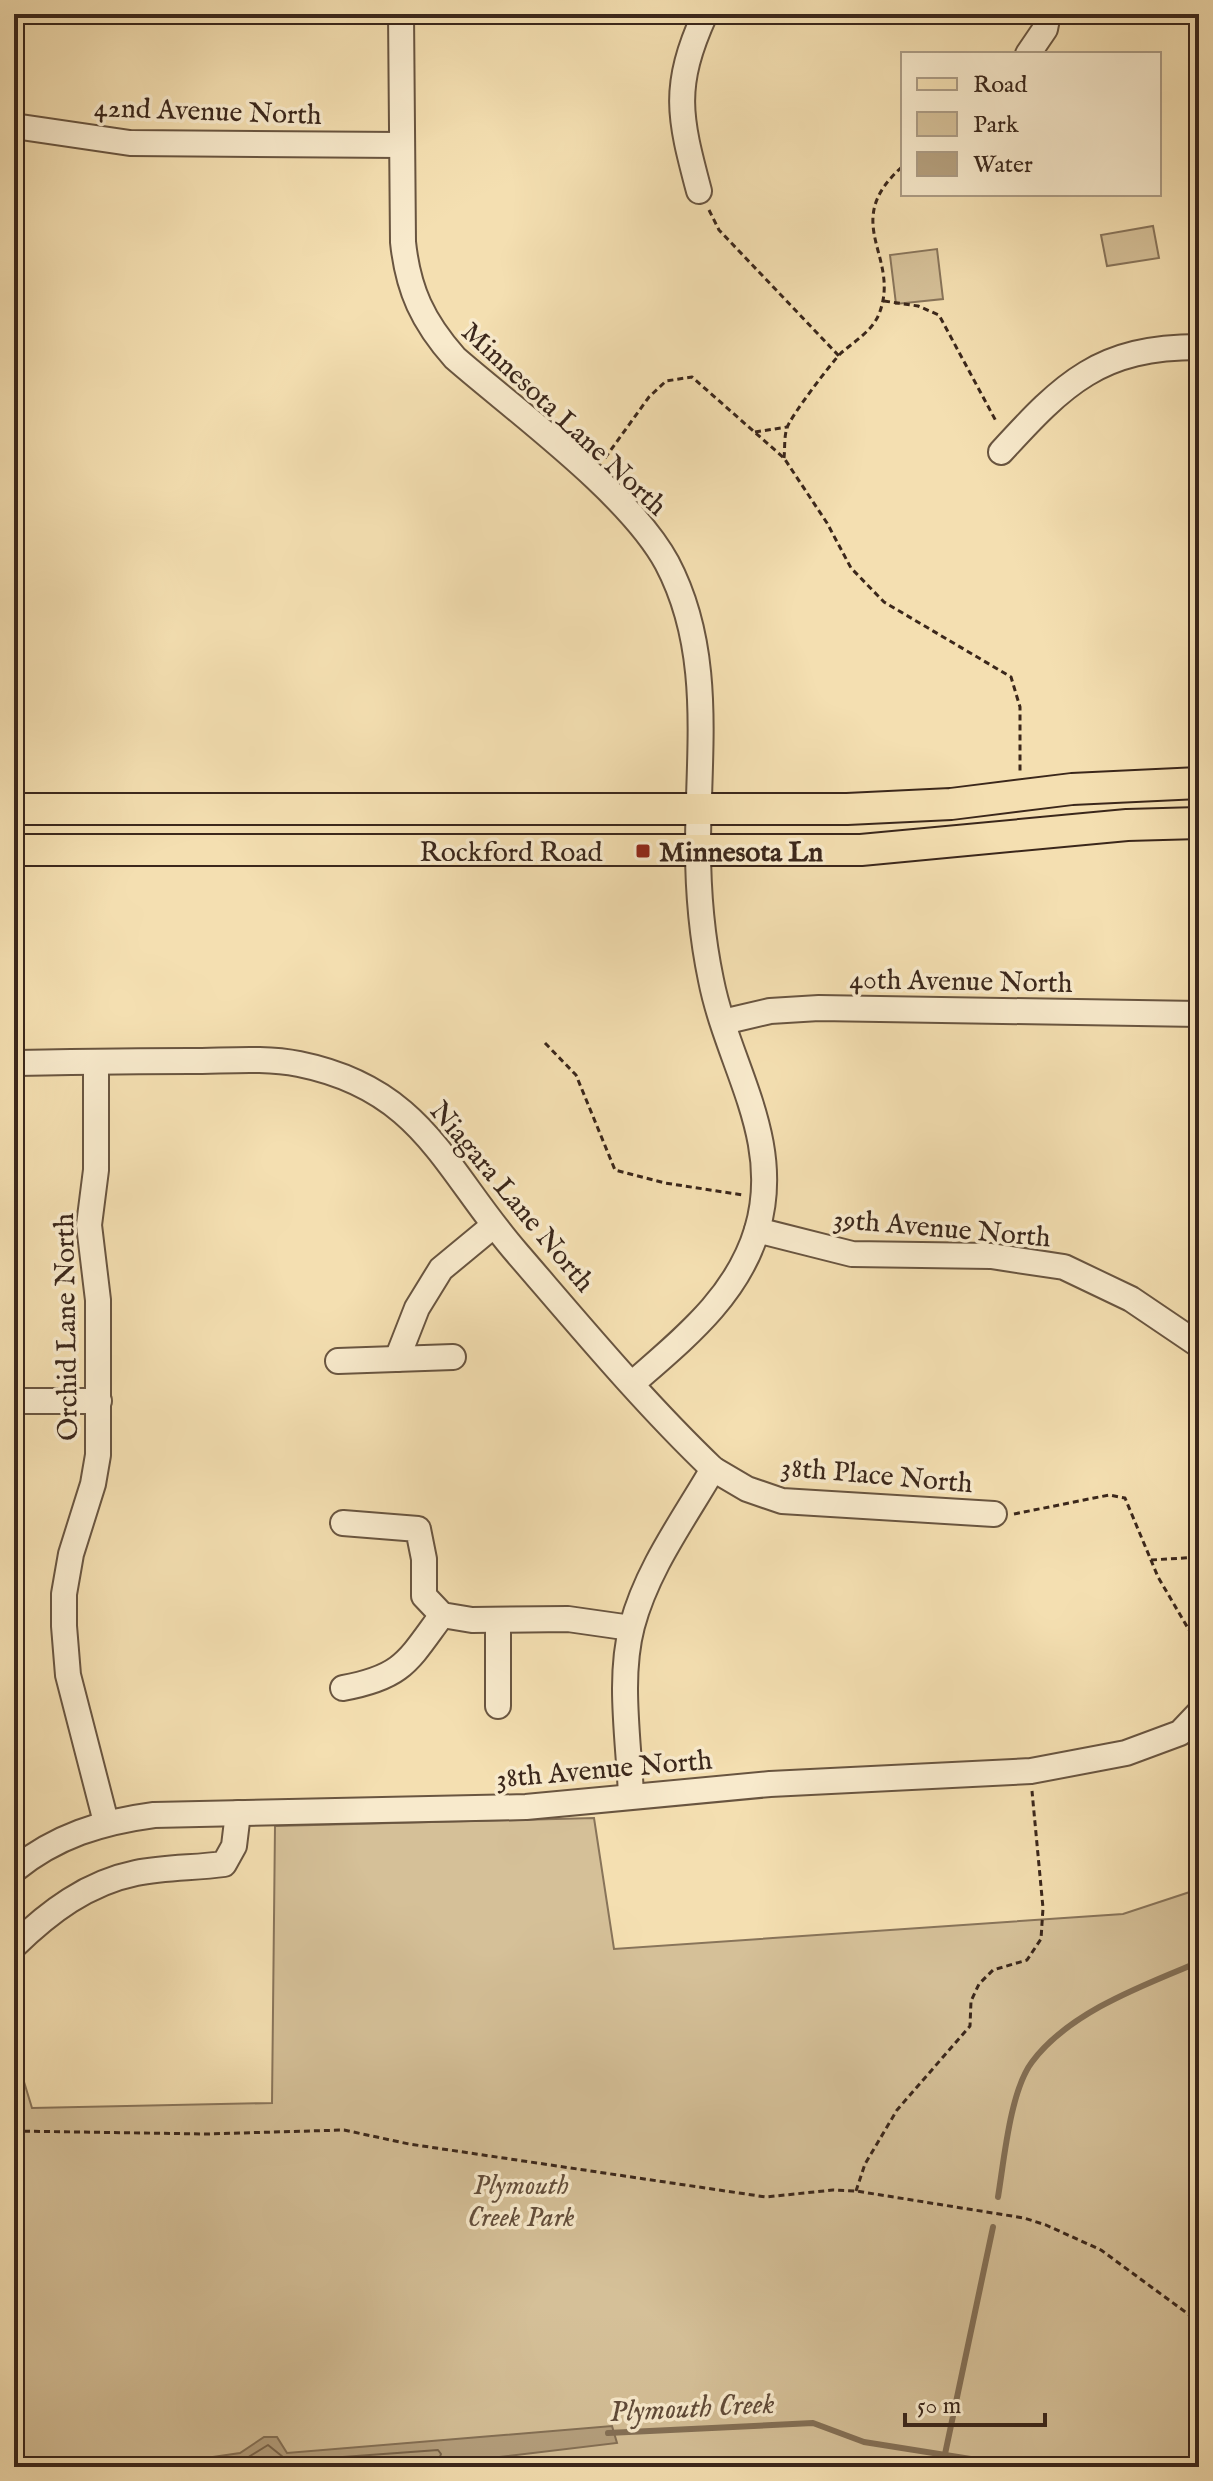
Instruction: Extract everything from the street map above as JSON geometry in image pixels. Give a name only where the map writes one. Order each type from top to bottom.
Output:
[{"type":"main road","name":"Rockford Road","points":[[14,809],[699,809],[936,805],[1072,789],[1199,783]]},
{"type":"main road","name":"Rockford Road","points":[[14,850],[861,850],[1127,825],[1199,823]]},
{"type":"street","name":"Minnesota Lane North","points":[[401,14],[403,242],[406,274],[416,305],[433,334],[455,358],[638,521],[665,561],[686,604],[698,650],[701,697],[698,851],[703,929],[711,981],[752,1097],[762,1138],[765,1181],[757,1230],[743,1263],[721,1299],[633,1383]]},
{"type":"street","points":[[699,191],[681,123],[680,81],[705,14]]},
{"type":"street","points":[[1029,52],[1045,29],[1048,14]]},
{"type":"street","name":"42nd Avenue North","points":[[14,126],[130,143],[401,145]]},
{"type":"street","points":[[1006,447],[1069,383],[1104,363],[1143,351],[1199,347]]},
{"type":"street","name":"40th Avenue North","points":[[723,1022],[770,1011],[819,1008],[1199,1014]]},
{"type":"street","points":[[14,1063],[96,1062]]},
{"type":"street","name":"Niagara Lane North","points":[[96,1062],[298,1064],[337,1074],[372,1091],[406,1114],[435,1141],[493,1226],[713,1469]]},
{"type":"street","name":"Orchid Lane North","points":[[96,1062],[96,1170],[89,1225],[98,1300],[98,1455],[93,1484],[71,1554],[64,1594],[64,1626],[68,1675],[106,1822]]},
{"type":"street","points":[[397,1359],[417,1308],[441,1269],[493,1226]]},
{"type":"street","name":"39th Avenue North","points":[[757,1230],[852,1254],[991,1256],[1064,1267],[1131,1299],[1199,1345]]},
{"type":"street","points":[[338,1361],[453,1357]]},
{"type":"street","points":[[14,1401],[99,1401]]},
{"type":"street","points":[[631,1796],[626,1661],[631,1628],[657,1565],[713,1469]]},
{"type":"street","name":"38th Place North","points":[[713,1469],[747,1489],[782,1501],[994,1514]]},
{"type":"street","points":[[343,1523],[418,1529],[424,1559],[424,1596],[442,1615],[498,1620],[568,1619],[631,1628]]},
{"type":"street","points":[[343,1688],[364,1684],[403,1668],[442,1615]]},
{"type":"street","points":[[498,1620],[498,1706]]},
{"type":"street","name":"38th Avenue North","points":[[14,1870],[47,1846],[106,1822],[154,1815],[526,1807],[770,1784],[1031,1771],[1126,1753],[1180,1733],[1199,1713]]},
{"type":"street","points":[[14,1946],[70,1898],[99,1885],[135,1873],[224,1864],[234,1846],[238,1813]]},
{"type":"path","points":[[784,458],[787,427],[839,356],[871,327],[884,301],[872,218],[876,196],[901,168]]},
{"type":"path","points":[[699,191],[719,230],[839,356]]},
{"type":"path","points":[[884,301],[918,306],[939,315],[996,420],[1006,447]]},
{"type":"path","points":[[591,477],[649,397],[666,381],[692,377],[784,458],[827,523],[851,568],[884,602],[1011,677],[1020,707],[1021,780]]},
{"type":"path","points":[[755,432],[787,427]]},
{"type":"path","points":[[545,1043],[576,1075],[615,1170],[665,1183],[762,1198]]},
{"type":"path","points":[[994,1514],[1021,1514],[1117,1495],[1125,1498],[1151,1560],[1199,1647]]},
{"type":"path","points":[[1151,1560],[1199,1557]]},
{"type":"path","points":[[856,2191],[865,2164],[897,2110],[970,2026],[971,2001],[979,1984],[993,1970],[1027,1960],[1041,1939],[1043,1908],[1031,1771]]},
{"type":"path","points":[[14,2131],[206,2134],[344,2130],[409,2144],[766,2197],[856,2191],[1024,2218],[1101,2250],[1199,2322]]},
{"type":"green space","points":[[1153,226],[1159,258],[1107,266],[1101,235]]},
{"type":"green space","points":[[937,249],[943,299],[896,304],[890,255]]},
{"type":"green space","name":"Plymouth Creek Park","points":[[594,1818],[614,1949],[1123,1914],[1199,1889],[1199,2467],[14,2467],[14,2049],[32,2108],[272,2103],[275,1826]]},
{"type":"water","points":[[612,2426],[617,2443],[415,2467],[22,2467],[206,2458],[240,2453],[264,2437],[277,2437],[287,2453]]},
{"type":"waterway","points":[[998,2197],[1013,2108],[1024,2075],[1032,2062],[1048,2044],[1087,2014],[1199,1962]]},
{"type":"waterway","points":[[945,2454],[993,2227]]},
{"type":"waterway","name":"Plymouth Creek","points":[[608,2433],[813,2423],[864,2442],[1021,2467]]},
{"type":"place","name":"Minnesota Ln","points":[[643,851]]}]
